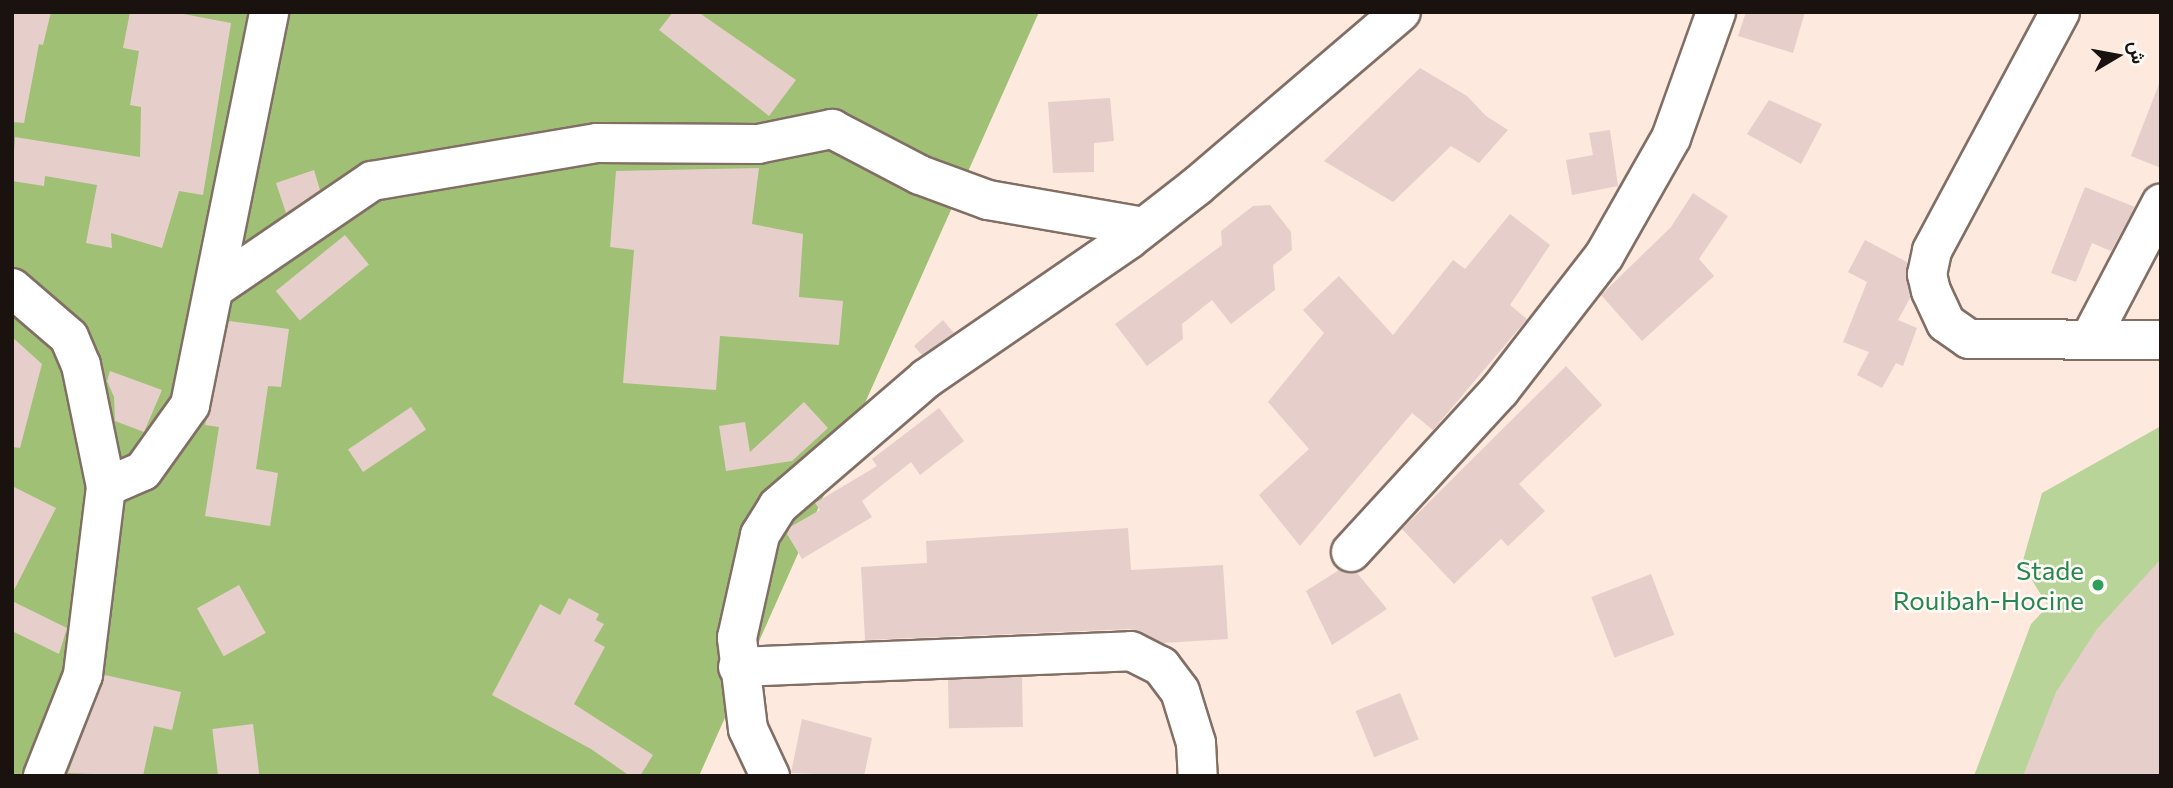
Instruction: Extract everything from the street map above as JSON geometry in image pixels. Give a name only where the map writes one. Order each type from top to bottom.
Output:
[{"type":"street","points":[[106,487],[143,471],[190,405],[269,12]]},
{"type":"street","points":[[770,776],[748,729],[737,667],[738,627],[760,535],[778,506],[928,378],[1144,227],[1298,103],[1402,12]]},
{"type":"street","points":[[1351,552],[1500,390],[1604,256],[1671,138],[1716,12]]},
{"type":"street","points":[[2060,12],[1932,251],[1927,274],[1937,307],[1960,335],[1981,341],[2161,340]]},
{"type":"street","points":[[215,288],[372,181],[597,143],[758,145],[832,129],[895,164],[988,200],[1144,227]]},
{"type":"street","points":[[2090,339],[2161,204]]},
{"type":"street","points":[[12,288],[69,337],[81,365],[106,487],[83,675],[43,776]]},
{"type":"street","points":[[737,667],[1131,651],[1161,666],[1180,691],[1196,743],[1198,776]]},
{"type":"green space","points":[[12,12],[1039,12],[699,776],[12,776]]},
{"type":"green space","name":"Stade Rouibah-Hocine","points":[[2161,426],[2161,776],[1974,776],[2031,624],[2048,606],[2022,564],[2042,493]]},
{"type":"building","points":[[12,12],[51,12],[43,45],[39,44],[24,123],[12,122]]},
{"type":"building","points":[[130,12],[173,12],[231,23],[203,195],[179,191],[162,248],[111,233],[112,248],[86,243],[97,185],[45,176],[44,186],[12,181],[15,137],[140,157],[141,107],[130,105],[139,51],[123,48]]},
{"type":"building","points":[[673,12],[698,12],[796,80],[769,116],[659,30]]},
{"type":"building","points":[[1746,12],[1805,12],[1793,53],[1738,36]]},
{"type":"building","points":[[1420,68],[1467,96],[1486,116],[1508,130],[1479,163],[1451,146],[1393,202],[1324,161]]},
{"type":"building","points":[[2161,84],[2161,168],[2131,156]]},
{"type":"building","points":[[1110,98],[1114,141],[1094,143],[1094,172],[1053,173],[1048,102]]},
{"type":"building","points":[[1769,100],[1822,124],[1801,164],[1747,134]]},
{"type":"building","points":[[1610,130],[1618,186],[1572,195],[1566,160],[1593,155],[1589,133]]},
{"type":"building","points":[[759,168],[752,224],[803,234],[799,297],[843,301],[839,345],[720,336],[716,390],[623,383],[634,250],[610,247],[616,171]]},
{"type":"building","points":[[314,170],[320,190],[286,213],[276,183]]},
{"type":"building","points":[[2085,187],[2135,207],[2111,251],[2092,243],[2076,282],[2051,273]]},
{"type":"building","points":[[1693,193],[1728,216],[1699,259],[1714,276],[1642,341],[1601,295],[1671,227]]},
{"type":"building","points":[[1270,205],[1291,232],[1292,250],[1273,265],[1275,290],[1231,324],[1212,300],[1182,324],[1183,339],[1147,366],[1115,324],[1222,245],[1221,231],[1253,206]]},
{"type":"building","points":[[1510,214],[1550,245],[1510,305],[1527,319],[1433,430],[1412,413],[1300,546],[1259,495],[1309,449],[1268,402],[1324,333],[1303,310],[1339,276],[1393,335],[1453,260],[1465,269]]},
{"type":"building","points":[[345,235],[369,265],[300,321],[276,291]]},
{"type":"building","points":[[1865,240],[1907,262],[1910,298],[1898,320],[1917,328],[1903,366],[1896,363],[1882,388],[1857,375],[1869,352],[1843,342],[1867,282],[1848,272]]},
{"type":"building","points":[[943,320],[954,333],[922,355],[914,346]]},
{"type":"building","points":[[229,321],[289,329],[281,387],[268,386],[256,469],[278,473],[270,526],[205,516],[219,427],[205,425]]},
{"type":"building","points":[[12,337],[42,364],[20,448],[12,447]]},
{"type":"building","points":[[1566,366],[1602,405],[1519,484],[1545,511],[1508,546],[1501,539],[1454,584],[1402,529]]},
{"type":"building","points":[[110,371],[162,390],[144,432],[115,421],[114,397],[107,381]]},
{"type":"building","points":[[804,402],[828,428],[792,461],[726,471],[719,426],[745,422],[750,452]]},
{"type":"building","points":[[411,407],[426,429],[363,472],[348,449]]},
{"type":"building","points":[[939,408],[964,441],[920,475],[911,462],[862,501],[872,517],[802,559],[787,534],[790,527],[820,510],[815,503],[877,466],[872,459]]},
{"type":"building","points":[[12,486],[56,508],[12,594]]},
{"type":"building","points":[[1128,528],[1131,570],[1223,565],[1228,639],[1163,643],[1130,629],[865,640],[861,567],[927,563],[926,541]]},
{"type":"building","points":[[2161,559],[2161,776],[2023,776],[2056,692],[2097,629]]},
{"type":"building","points":[[1339,570],[1357,573],[1387,609],[1332,645],[1306,591]]},
{"type":"building","points":[[1651,574],[1674,635],[1615,658],[1591,597]]},
{"type":"building","points":[[239,585],[266,633],[224,656],[197,608]]},
{"type":"building","points":[[569,598],[599,614],[596,620],[604,624],[594,641],[605,647],[574,704],[653,755],[640,776],[630,776],[591,749],[492,695],[540,604],[560,615]]},
{"type":"building","points":[[12,601],[67,628],[59,654],[12,631]]},
{"type":"building","points":[[105,675],[181,692],[172,730],[154,726],[143,776],[68,773]]},
{"type":"building","points":[[1022,677],[1023,727],[949,728],[948,678]]},
{"type":"building","points":[[1400,693],[1419,739],[1374,757],[1355,711]]},
{"type":"building","points":[[802,719],[872,738],[864,776],[791,773]]},
{"type":"building","points":[[253,724],[259,776],[218,776],[212,729]]},
{"type":"place","name":"Stade Rouibah-Hocine","points":[[2098,585]]}]
